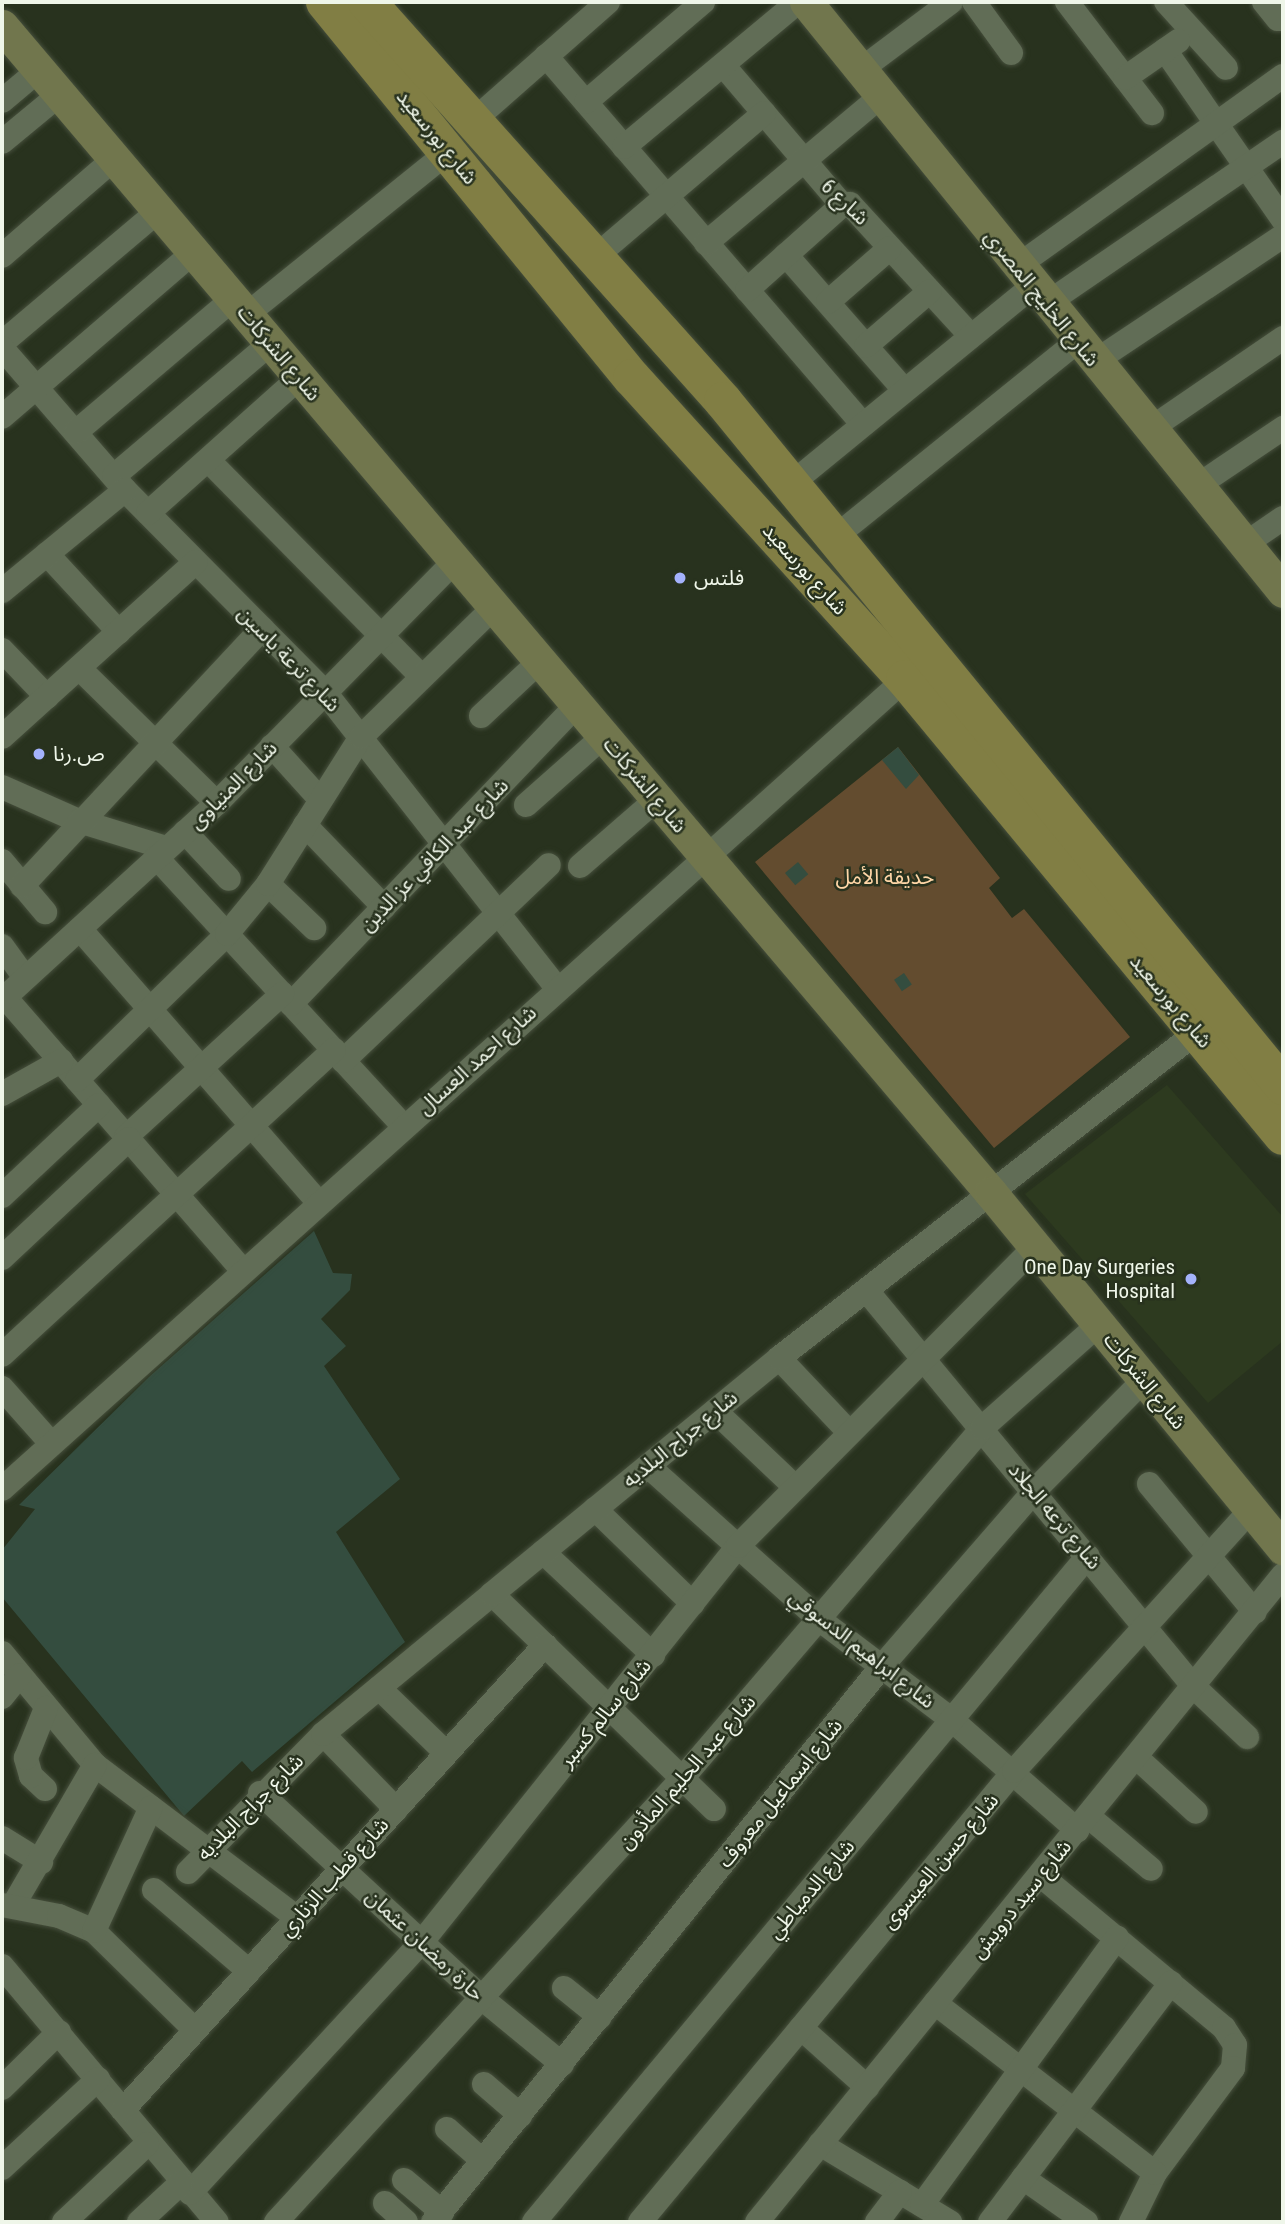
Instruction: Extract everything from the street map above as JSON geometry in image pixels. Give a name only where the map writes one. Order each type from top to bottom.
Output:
[{"type":"main road","name":"شارع بورسعيد","points":[[325,2],[449,150],[632,378],[905,679],[1283,1136]]},
{"type":"main road","name":"شارع الخليج المصري","points":[[806,2],[1032,286],[1283,591]]},
{"type":"main road","name":"شارع بورسعيد","points":[[382,7],[473,121],[723,401],[1283,1086]]},
{"type":"main road","name":"شارع الشركات","points":[[2,26],[991,1193],[1283,1549]]},
{"type":"main road","points":[[632,378],[657,377],[667,369],[671,344]]},
{"type":"main road","points":[[681,432],[695,408],[723,401]]},
{"type":"street","points":[[586,102],[703,2]]},
{"type":"street","points":[[624,147],[798,2]]},
{"type":"street","points":[[859,71],[951,2]]},
{"type":"street","points":[[974,2],[1011,53]]},
{"type":"street","points":[[1067,2],[1152,114]]},
{"type":"street","points":[[1166,2],[1190,32],[1204,39],[1226,68]]},
{"type":"street","points":[[473,121],[546,56],[597,5]]},
{"type":"street","points":[[1125,78],[1190,32]]},
{"type":"street","points":[[1165,50],[1283,220]]},
{"type":"street","points":[[546,56],[862,424]]},
{"type":"street","name":"شارع 6","points":[[723,65],[842,205],[850,204],[971,336]]},
{"type":"street","points":[[791,484],[1032,286],[1216,125],[1283,76]]},
{"type":"street","points":[[2,101],[49,82]]},
{"type":"street","points":[[2,142],[49,82]]},
{"type":"street","points":[[706,243],[880,97]]},
{"type":"street","points":[[595,257],[764,113]]},
{"type":"street","points":[[1032,286],[1246,167],[1283,142]]},
{"type":"street","points":[[76,432],[449,150]]},
{"type":"street","points":[[2,256],[114,159]]},
{"type":"street","points":[[747,290],[842,205]]},
{"type":"street","points":[[2,346],[158,211]]},
{"type":"street","points":[[835,537],[1086,352],[1283,236]]},
{"type":"street","points":[[828,302],[890,248]]},
{"type":"street","points":[[2,417],[194,253]]},
{"type":"street","points":[[786,255],[904,390]]},
{"type":"street","points":[[866,346],[930,291]]},
{"type":"street","points":[[1150,429],[1283,338]]},
{"type":"street","points":[[2,591],[47,554],[271,343]]},
{"type":"street","name":"شارع ترعة ياسين","points":[[2,346],[120,483],[324,691],[557,988]]},
{"type":"street","points":[[148,513],[300,377]]},
{"type":"street","points":[[1197,486],[1283,428]]},
{"type":"street","points":[[209,461],[422,677]]},
{"type":"street","points":[[1245,544],[1283,519]]},
{"type":"street","points":[[47,554],[119,632]]},
{"type":"street","name":"شارع المنياوى","points":[[3,998],[217,803],[324,691],[455,561]]},
{"type":"street","points":[[2,737],[195,562]]},
{"type":"street","points":[[77,1080],[151,1011],[227,934],[268,884],[319,798],[361,737],[494,607]]},
{"type":"street","points":[[22,886],[79,821],[262,629]]},
{"type":"street","points":[[2,650],[47,697]]},
{"type":"street","points":[[481,716],[540,661]]},
{"type":"street","points":[[79,668],[217,803]]},
{"type":"street","name":"شارع احمد العسال","points":[[2,1489],[50,1442],[905,679]]},
{"type":"street","name":"شارع عبد الكافي عز الدين","points":[[2,1258],[201,1068],[286,999],[384,907],[577,705]]},
{"type":"street","points":[[526,806],[604,736]]},
{"type":"street","points":[[272,746],[319,798]]},
{"type":"street","points":[[2,787],[79,821],[169,846],[229,879]]},
{"type":"street","points":[[580,866],[657,799]]},
{"type":"street","points":[[305,825],[384,907]]},
{"type":"street","points":[[169,846],[227,934],[403,1126]]},
{"type":"street","points":[[2,861],[45,912]]},
{"type":"street","points":[[2,1355],[252,1126],[338,1055],[500,912],[549,865]]},
{"type":"street","points":[[268,884],[314,928]]},
{"type":"street","points":[[80,929],[318,1202]]},
{"type":"street","points":[[2,946],[25,978]]},
{"type":"street","points":[[3,998],[242,1270]]},
{"type":"street","name":"شارع جراج البلديه","points":[[188,1872],[206,1849],[260,1793],[323,1734],[779,1358],[1197,1032]]},
{"type":"street","points":[[2,1094],[61,1061]]},
{"type":"street","points":[[2,1196],[99,1105]]},
{"type":"street","name":"شارع سالم كسبر","points":[[139,2222],[186,2188],[421,1943],[738,1546],[921,1356],[1035,1247]]},
{"type":"street","name":"شارع ترعه الجلاد","points":[[867,1291],[1194,1687],[1247,1737]]},
{"type":"street","name":"شارع عبد الحليم المأذون","points":[[276,2222],[484,2000],[679,1782],[982,1428],[1098,1325]]},
{"type":"street","points":[[779,1358],[848,1431]]},
{"type":"street","name":"شارع اسماعيل معروف","points":[[438,2217],[883,1665],[1034,1491],[1144,1380]]},
{"type":"street","points":[[2,1390],[50,1442]]},
{"type":"street","points":[[715,1411],[795,1487]]},
{"type":"street","name":"شارع ابراهيم الدسوقي","points":[[648,1466],[820,1620],[883,1665],[1014,1772],[1151,1869]]},
{"type":"street","points":[[1149,1484],[1210,1553],[1255,1612]]},
{"type":"street","points":[[595,1509],[693,1604]]},
{"type":"street","name":"شارع حسن العيسوى","points":[[639,2222],[1014,1772],[1143,1623],[1251,1510]]},
{"type":"street","points":[[543,1552],[653,1655]]},
{"type":"street","name":"شارع الدمياطي","points":[[534,2222],[1088,1556]]},
{"type":"street","name":"شارع سيد درويش","points":[[757,2222],[1283,1575]]},
{"type":"street","points":[[492,1594],[609,1707],[679,1782],[714,1809]]},
{"type":"street","name":"شارع قطب الزناري","points":[[123,2110],[545,1645]]},
{"type":"street","points":[[2,1653],[95,1765],[297,1918]]},
{"type":"street","points":[[2,1697],[20,1675]]},
{"type":"street","points":[[379,1688],[446,1754]]},
{"type":"street","points":[[45,1789],[32,1776],[26,1758],[46,1708]]},
{"type":"street","points":[[323,1734],[396,1809]]},
{"type":"street","points":[[1136,1757],[1196,1812]]},
{"type":"street","points":[[95,1765],[41,1862],[8,1905],[94,1931],[195,2030]]},
{"type":"street","name":"حارة رمضان عثمان","points":[[260,1793],[484,2000],[562,2064]]},
{"type":"street","points":[[94,1931],[151,1808]]},
{"type":"street","points":[[2,1838],[41,1862]]},
{"type":"street","points":[[1040,1875],[1231,2036],[1238,2055],[1233,2068],[1155,2173],[1131,2222]]},
{"type":"street","points":[[154,1889],[249,1971]]},
{"type":"street","points":[[922,2205],[1020,2065],[1117,1938]]},
{"type":"street","points":[[5,1976],[58,2032],[123,2110],[147,2144],[217,2222]]},
{"type":"street","points":[[990,2222],[1171,1983]]},
{"type":"street","points":[[564,1988],[600,2017]]},
{"type":"street","points":[[935,2003],[1020,2065],[1155,2173]]},
{"type":"street","points":[[801,2028],[867,2087]]},
{"type":"street","points":[[2,2088],[58,2032]]},
{"type":"street","points":[[2,2168],[98,2079]]},
{"type":"street","points":[[484,2084],[520,2115]]},
{"type":"street","points":[[447,2129],[483,2161]]},
{"type":"street","points":[[64,2222],[147,2144]]},
{"type":"street","points":[[820,2144],[950,2222]]},
{"type":"street","points":[[1023,2178],[1086,2222]]},
{"type":"street","points":[[404,2180],[438,2217]]},
{"type":"street","points":[[877,2222],[900,2192]]},
{"type":"street","points":[[385,2203],[406,2222]]},
{"type":"shaded area","name":"One Day Surgeries Hospital","points":[[1167,1085],[1283,1217],[1283,1341],[1208,1403],[1025,1194]]},
{"type":"green space","name":"حديقة الأمل","points":[[898,747],[1000,878],[989,888],[1012,918],[1024,909],[1130,1037],[994,1148],[755,862]]},
{"type":"building","points":[[898,747],[919,775],[906,789],[882,760]]},
{"type":"building","points":[[798,862],[808,874],[795,885],[785,873]]},
{"type":"building","points":[[904,973],[912,985],[902,991],[894,980]]},
{"type":"building","points":[[314,1231],[333,1273],[352,1274],[350,1290],[321,1319],[346,1346],[324,1366],[400,1479],[336,1532],[405,1642],[252,1772],[242,1761],[184,1816],[2,1597],[2,1550],[35,1509],[19,1505],[150,1376]]},
{"type":"place","name":"فلتس","points":[[680,578]]},
{"type":"place","name":"ص.رنا","points":[[39,754]]},
{"type":"place","name":"One Day Surgeries Hospital","points":[[1191,1279]]}]
